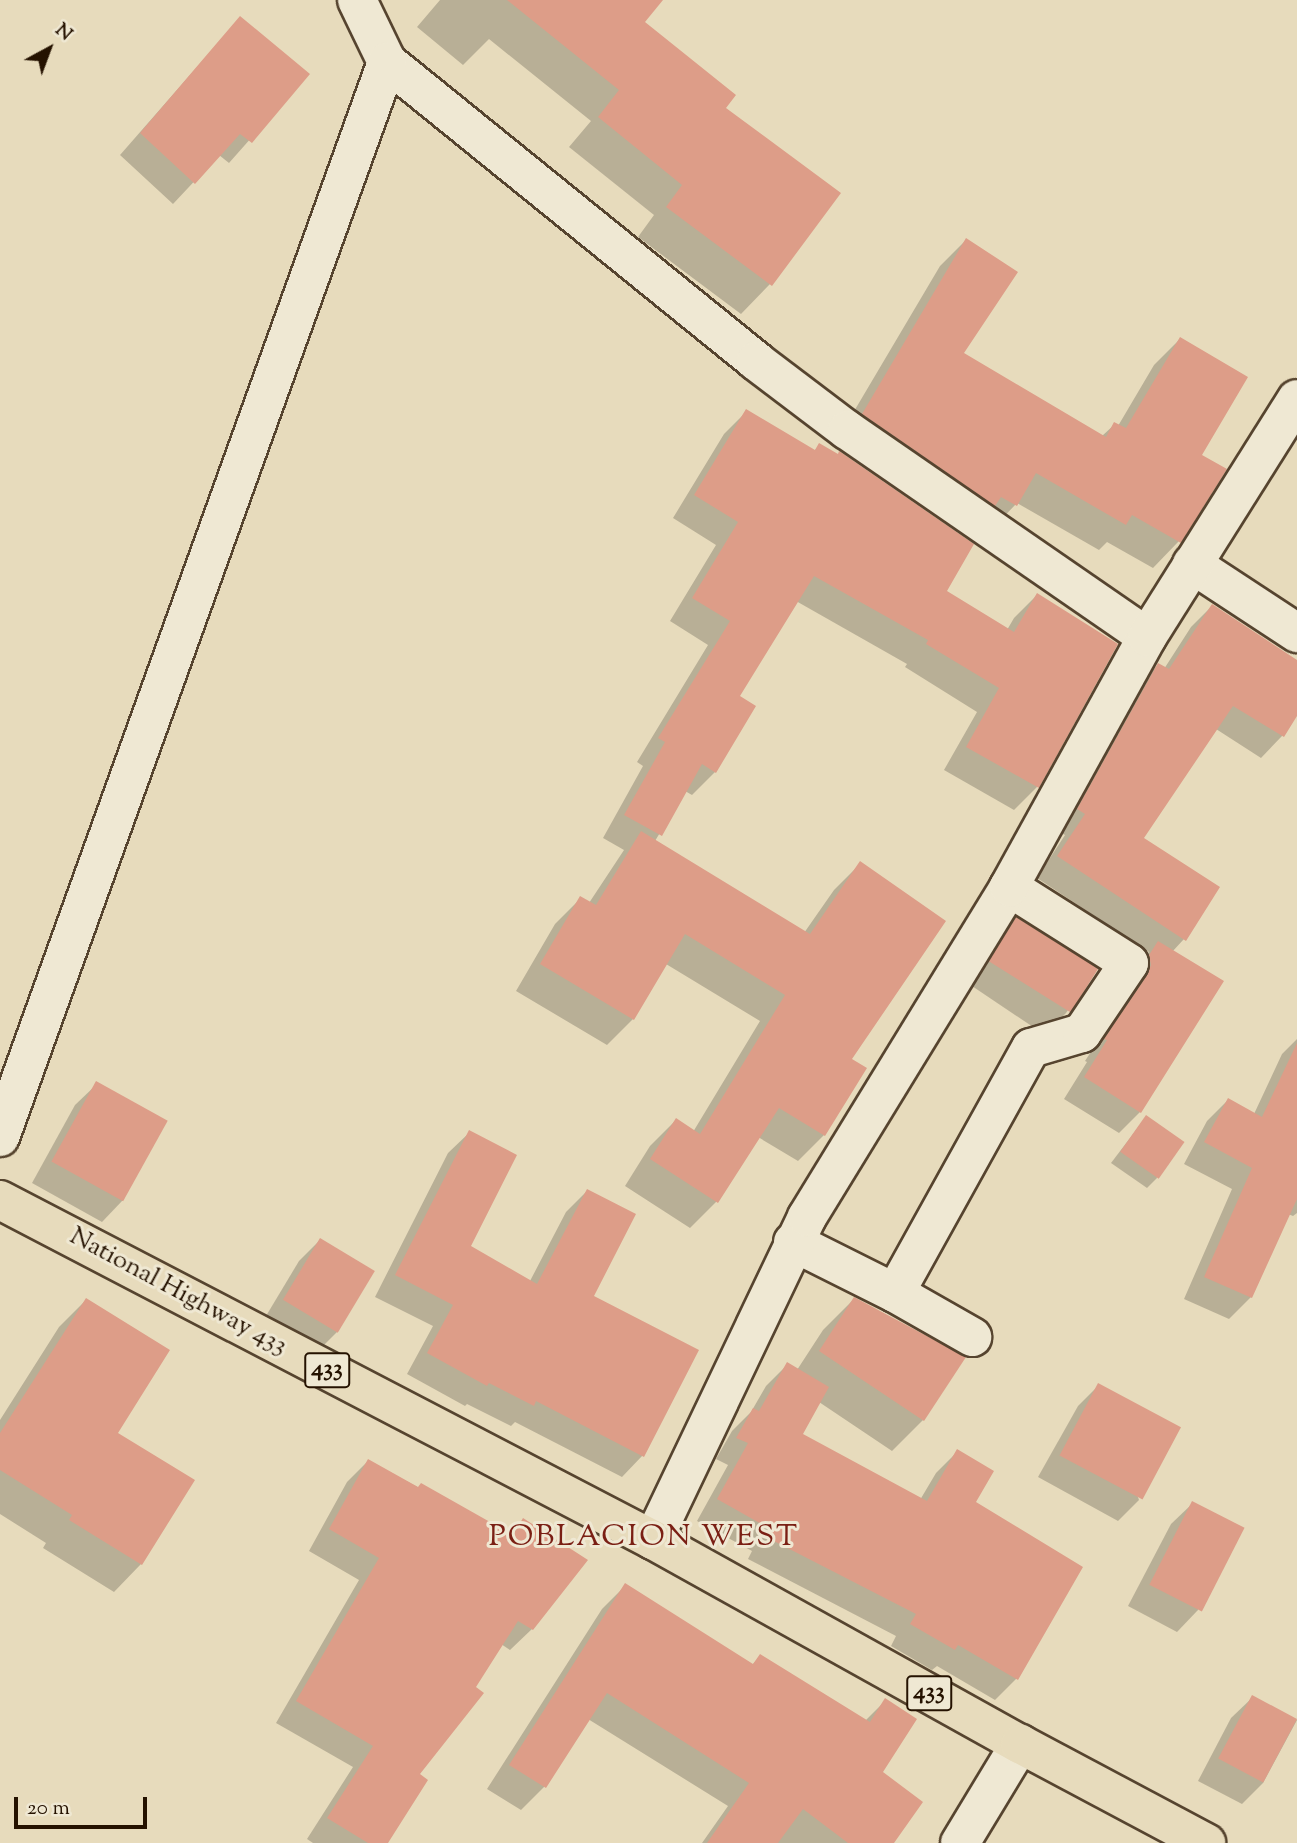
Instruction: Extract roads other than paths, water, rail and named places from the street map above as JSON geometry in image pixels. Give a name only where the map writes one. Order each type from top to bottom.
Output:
[{"type":"main road","name":"National Highway 433","points":[[0,1200],[653,1540],[1020,1744],[1206,1843]]},
{"type":"street","points":[[357,0],[387,62],[756,361],[836,422],[1147,638]]},
{"type":"street","points":[[0,1137],[387,62]]},
{"type":"street","points":[[653,1540],[793,1242],[1010,887],[1147,638],[1297,399]]},
{"type":"street","points":[[1192,564],[1297,633]]},
{"type":"street","points":[[895,1293],[1031,1048],[1082,1033],[1129,963],[1010,887]]},
{"type":"street","points":[[793,1242],[895,1293],[972,1337]]},
{"type":"street","points":[[960,1843],[1020,1744]]},
{"type":"district","name":"POBLACION WEST","points":[[644,1538]]}]
